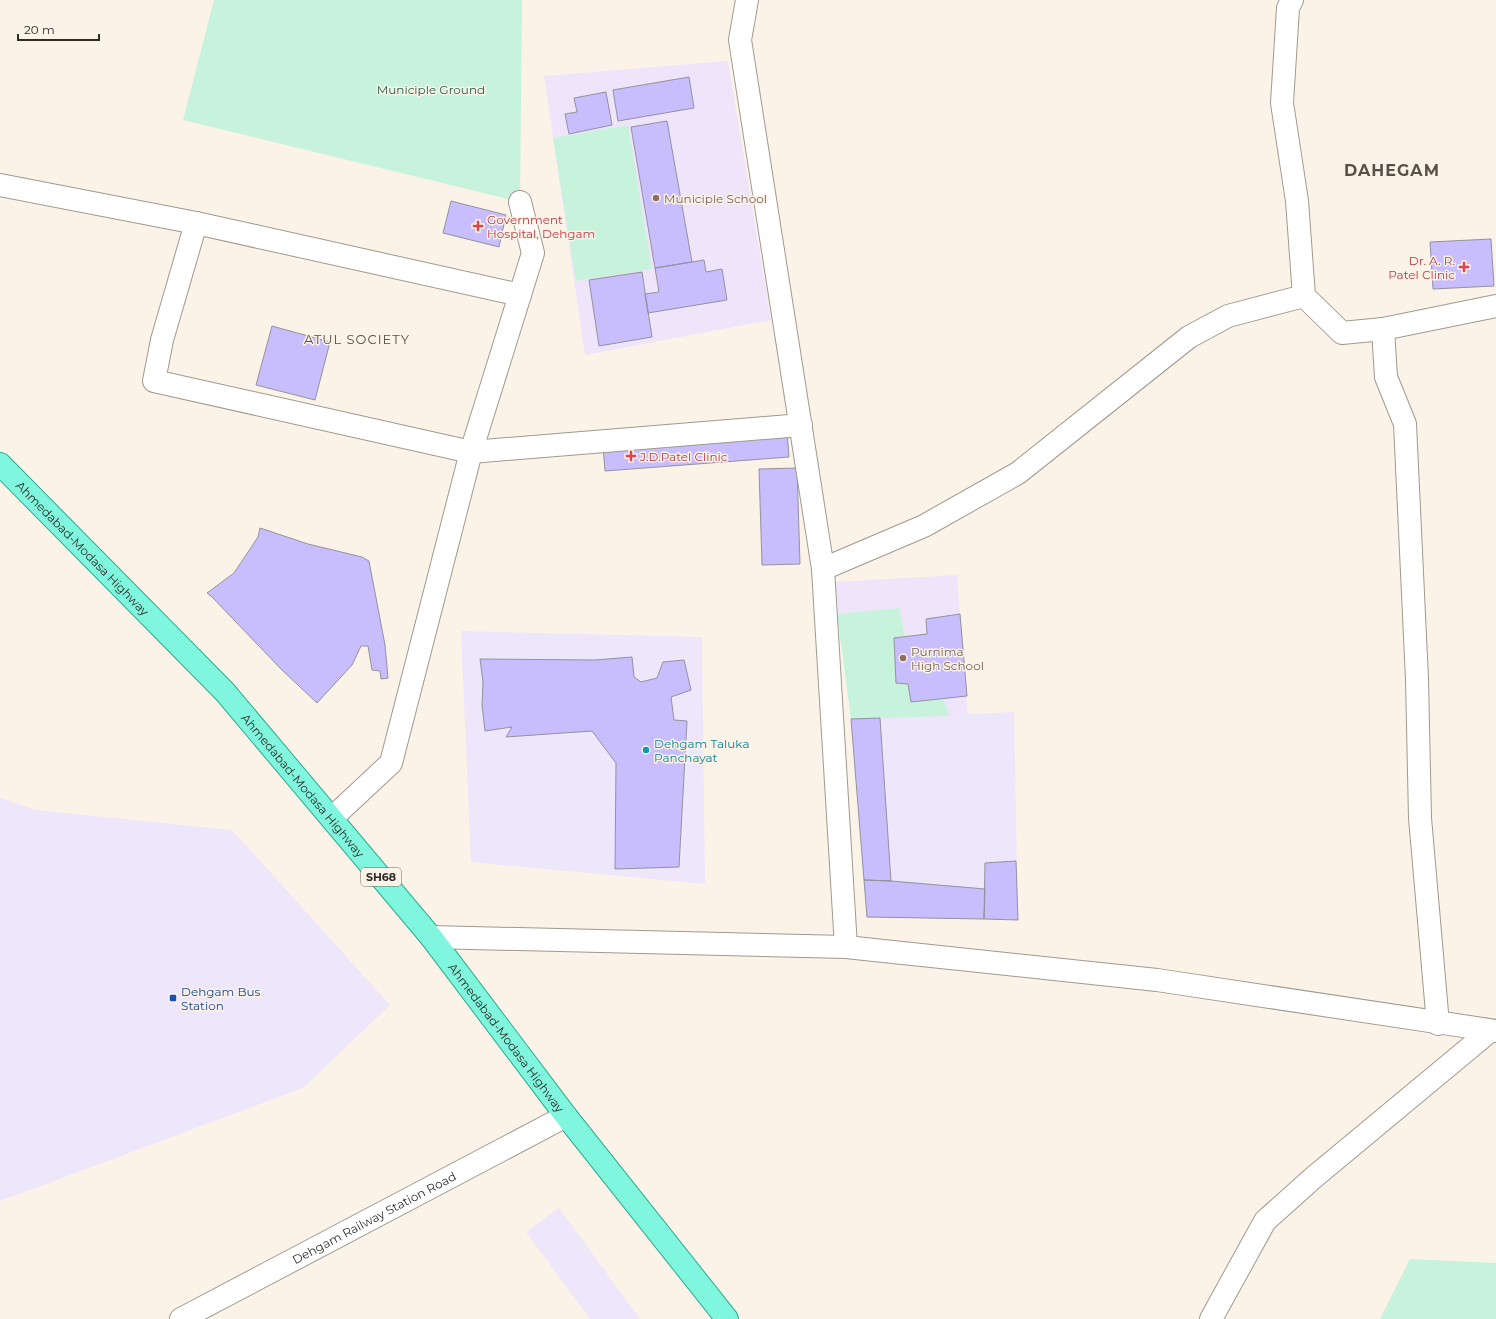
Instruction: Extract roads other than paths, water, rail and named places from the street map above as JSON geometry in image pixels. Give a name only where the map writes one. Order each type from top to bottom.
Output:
[{"type":"main road","name":"Ahmedabad-Modasa Highway","points":[[0,464],[225,692],[431,937],[566,1116],[727,1319]]},
{"type":"street","points":[[747,0],[740,40],[823,570],[846,947]]},
{"type":"street","points":[[1292,0],[1288,8],[1282,103],[1297,201],[1304,296],[1342,333],[1383,328],[1496,306]]},
{"type":"street","points":[[0,185],[196,223],[520,295]]},
{"type":"street","points":[[332,818],[392,763],[471,452],[533,253],[520,202]]},
{"type":"street","points":[[196,223],[162,340],[154,381],[471,452],[801,425]]},
{"type":"street","points":[[823,570],[924,526],[1018,473],[1190,337],[1228,316],[1304,296]]},
{"type":"street","points":[[1383,328],[1386,377],[1405,424],[1417,679],[1420,818],[1438,1024]]},
{"type":"street","points":[[431,937],[846,947],[1157,980],[1438,1024],[1493,1031]]},
{"type":"street","points":[[1211,1319],[1265,1221],[1313,1178],[1493,1031]]},
{"type":"street","name":"Dehgam Railway Station Road","points":[[182,1319],[566,1116]]},
{"type":"place","name":"Municiple School","points":[[656,198]]},
{"type":"place","name":"Government Hospital, Dehgam","points":[[478,226]]},
{"type":"place","name":"Dr. A. R. Patel Clinic","points":[[1464,267]]},
{"type":"place","name":"J.D.Patel Clinic","points":[[631,456]]},
{"type":"place","name":"Purnima High School","points":[[903,658]]},
{"type":"place","name":"Dehgam Taluka Panchayat","points":[[646,750]]},
{"type":"place","name":"Dehgam Bus Station","points":[[173,998]]},
{"type":"district","name":"DAHEGAM","points":[[1392,170]]},
{"type":"district","name":"ATUL SOCIETY","points":[[357,339]]},
{"type":"park label","name":"Municiple Ground","points":[[431,89]]}]
